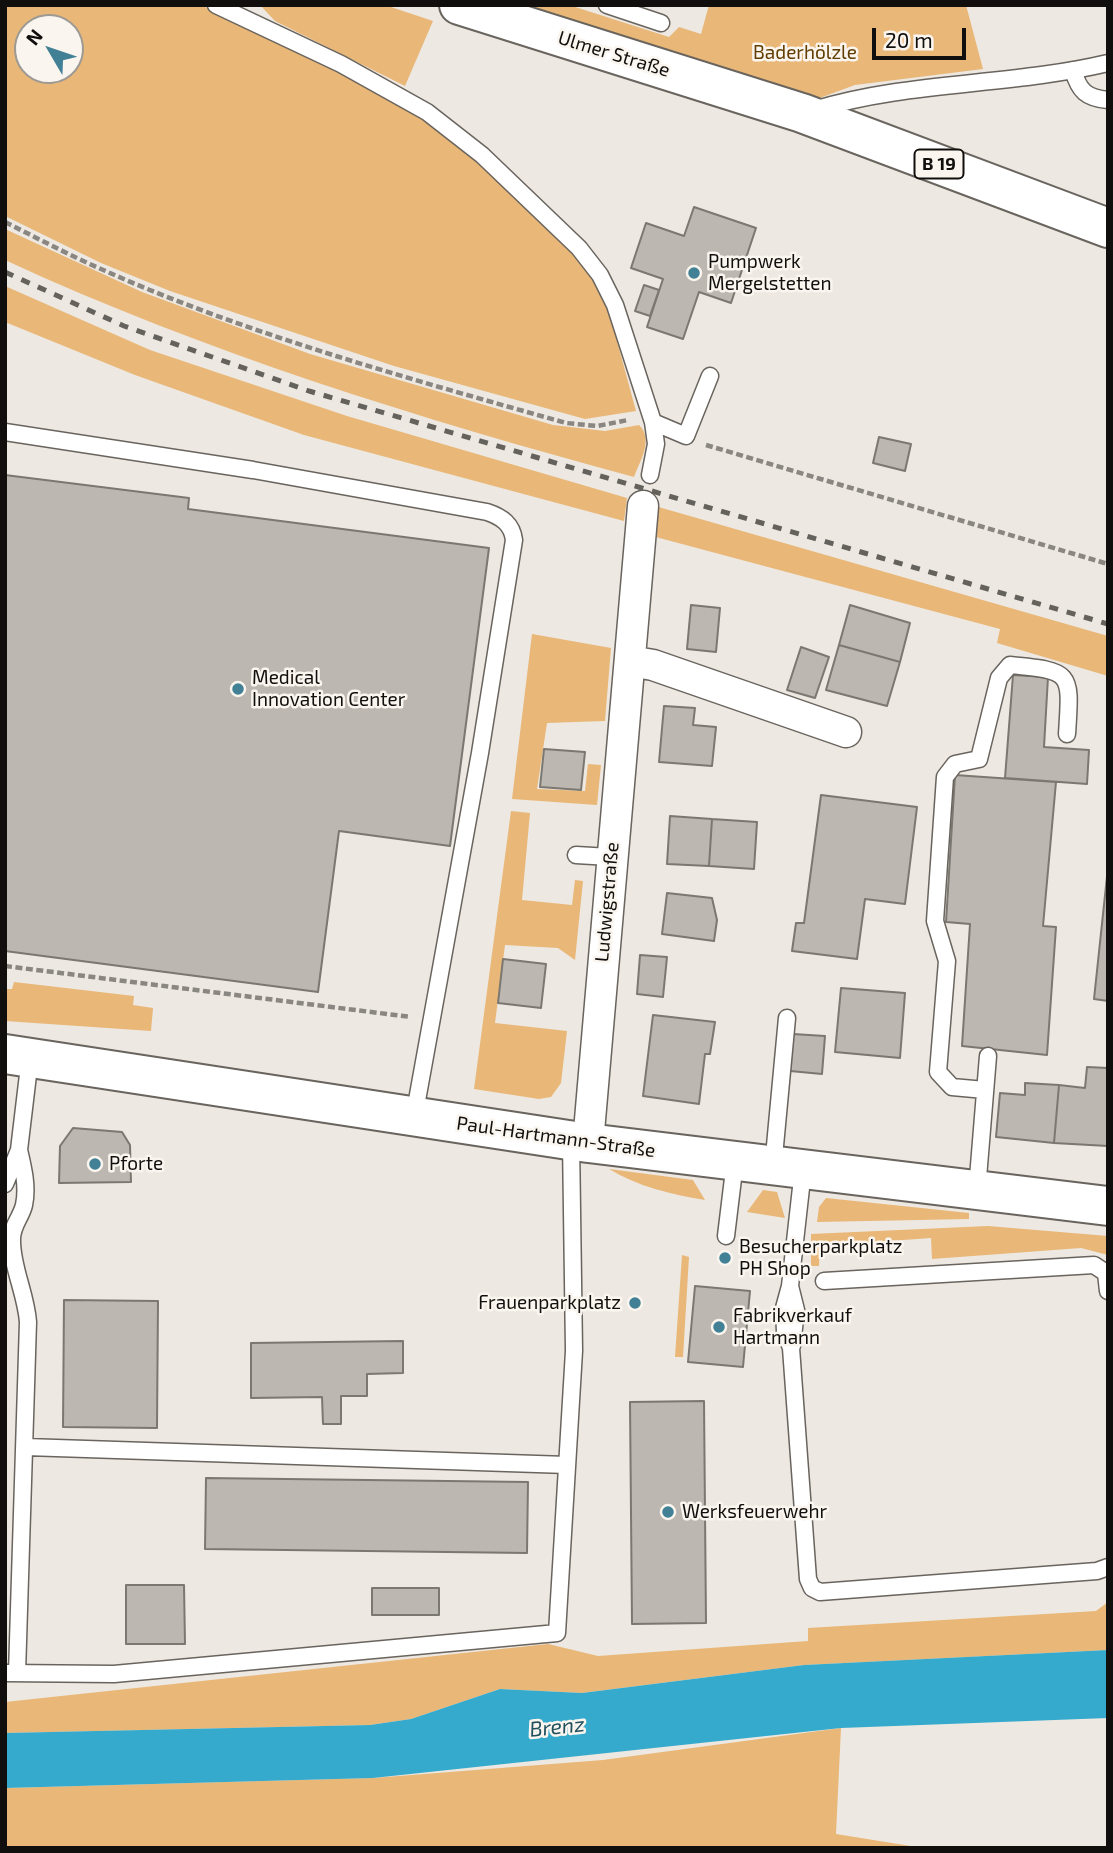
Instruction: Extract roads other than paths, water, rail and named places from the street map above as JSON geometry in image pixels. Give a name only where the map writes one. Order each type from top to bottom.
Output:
[{"type":"main road","name":"Ulmer Straße","points":[[459,5],[786,108]]},
{"type":"main road","name":"B 19","points":[[786,108],[1108,228]]},
{"type":"main road","name":"Paul-Hartmann-Straße","points":[[18,1056],[580,1142],[1108,1206]]},
{"type":"street","name":"Ludwigstraße","points":[[580,1142],[630,661],[643,506]]},
{"type":"street","points":[[630,661],[653,665],[846,732]]},
{"type":"lane","points":[[216,5],[341,64],[427,112],[482,155],[558,226],[589,261],[608,289],[653,422],[656,444],[650,475]]},
{"type":"lane","points":[[607,5],[661,23]]},
{"type":"lane","points":[[786,108],[1073,71],[1108,63]]},
{"type":"lane","points":[[1073,71],[1083,93],[1093,99],[1108,100]]},
{"type":"lane","points":[[653,422],[686,436],[710,376]]},
{"type":"lane","points":[[5,432],[253,470],[487,512],[506,521],[514,540],[480,753],[414,1117]]},
{"type":"lane","points":[[985,1090],[953,1087],[938,1072],[947,961],[935,921],[945,777],[955,764],[979,759],[999,678],[1010,665],[1053,669],[1061,674],[1070,692],[1067,734]]},
{"type":"lane","points":[[576,855],[610,857]]},
{"type":"lane","points":[[787,1018],[790,1286],[785,1299],[783,1322],[791,1348],[807,1579],[812,1588],[820,1592],[1097,1571],[1108,1567]]},
{"type":"lane","points":[[18,1056],[19,1150],[25,1191],[24,1205],[9,1229],[28,1314],[26,1447],[11,1673],[114,1674],[557,1633],[574,1351],[580,1142]]},
{"type":"lane","points":[[977,1190],[988,1056]]},
{"type":"lane","points":[[5,1184],[19,1150]]},
{"type":"lane","points":[[726,1236],[735,1162]]},
{"type":"lane","points":[[824,1281],[1094,1265],[1106,1273],[1108,1291]]},
{"type":"lane","points":[[26,1447],[567,1465]]},
{"type":"water","name":"Brenz","points":[[1108,1650],[1108,1718],[841,1728],[373,1778],[5,1788],[5,1733],[370,1725],[411,1719],[500,1689],[582,1693],[804,1665]]},
{"type":"railway","points":[[5,272],[124,326],[309,391],[1108,624]]},
{"type":"place","name":"Pumpwerk Mergelstetten","points":[[694,273]]},
{"type":"place","name":"Medical Innovation Center","points":[[238,689]]},
{"type":"place","name":"Pforte","points":[[95,1164]]},
{"type":"place","name":"Besucherparkplatz PH Shop","points":[[725,1258]]},
{"type":"place","name":"Frauenparkplatz","points":[[635,1303]]},
{"type":"place","name":"Fabrikverkauf Hartmann","points":[[719,1327]]},
{"type":"place","name":"Werksfeuerwehr","points":[[668,1512]]},
{"type":"park label","name":"Baderhölzle","points":[[805,53]]}]
